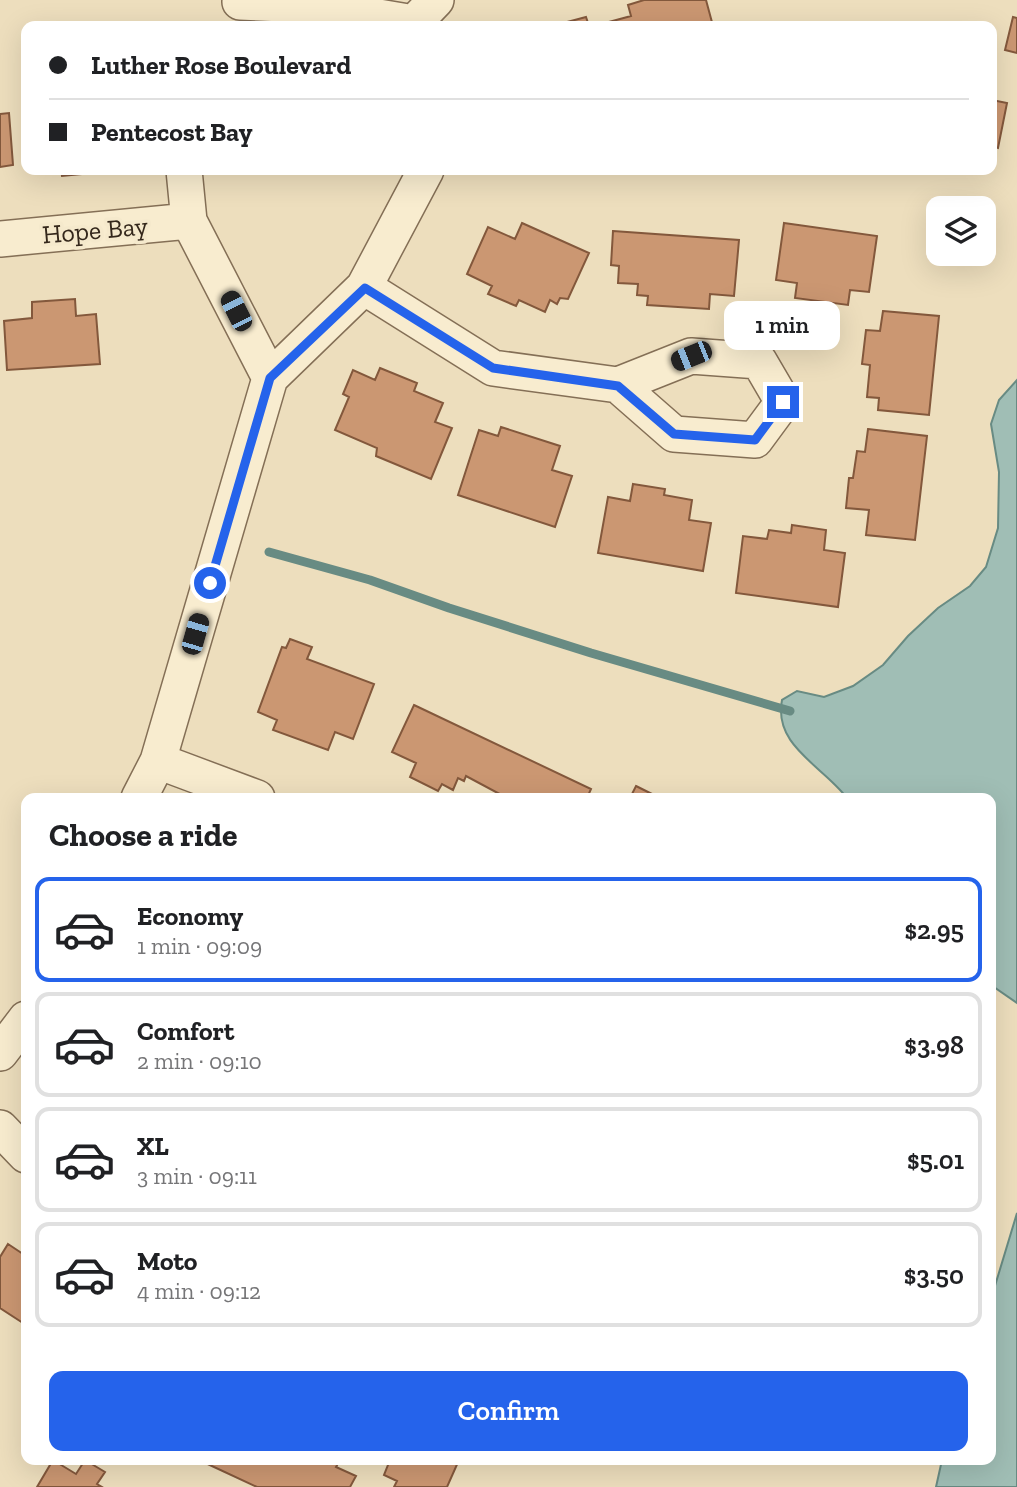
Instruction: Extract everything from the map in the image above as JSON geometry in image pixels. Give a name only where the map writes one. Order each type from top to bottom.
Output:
[{"type":"street","points":[[236,9],[307,5],[422,16]]},
{"type":"street","points":[[184,175],[189,221],[270,378]]},
{"type":"street","points":[[142,793],[158,761],[270,378],[365,288],[423,175]]},
{"type":"street","name":"Hope Bay","points":[[0,239],[189,221]]},
{"type":"street","points":[[365,288],[493,368],[618,386]]},
{"type":"street","points":[[158,761],[244,793]]},
{"type":"street","points":[[0,1053],[21,1026]]},
{"type":"street","points":[[0,1128],[21,1150]]},
{"type":"water","points":[[1017,380],[1017,1003],[996,988],[996,793],[843,793],[792,743],[781,716],[782,700],[797,691],[824,697],[853,686],[883,665],[908,636],[938,608],[970,586],[986,567],[998,528],[999,472],[991,424],[999,400]]},
{"type":"water","points":[[1017,1213],[1017,1487],[936,1487],[941,1465],[996,1465],[996,1282]]},
{"type":"building","points":[[644,0],[706,0],[712,21],[612,21],[631,16],[628,5]]},
{"type":"building","points":[[586,17],[587,21],[571,21]]},
{"type":"building","points":[[1013,17],[1017,18],[1017,53],[1005,50]]},
{"type":"building","points":[[997,101],[1007,103],[997,148]]},
{"type":"building","points":[[9,113],[13,165],[0,167],[0,114]]},
{"type":"building","points":[[522,223],[589,253],[568,299],[560,298],[557,304],[550,300],[545,312],[519,300],[516,306],[488,294],[492,286],[467,274],[488,227],[515,239]]},
{"type":"building","points":[[784,223],[877,236],[869,292],[850,290],[848,305],[795,298],[797,283],[776,280]]},
{"type":"building","points":[[613,231],[739,240],[734,296],[710,294],[709,309],[647,305],[648,296],[637,295],[638,284],[618,283],[619,266],[611,265]]},
{"type":"building","points":[[75,299],[76,316],[96,314],[100,364],[7,370],[4,321],[32,318],[32,302]]},
{"type":"building","points":[[883,311],[939,316],[929,415],[878,410],[879,398],[867,397],[870,365],[862,364],[866,330],[880,331]]},
{"type":"building","points":[[380,368],[417,383],[414,391],[443,403],[435,422],[452,428],[431,479],[376,456],[377,448],[335,430],[349,397],[343,394],[353,370],[375,380]]},
{"type":"building","points":[[501,427],[560,446],[552,470],[572,476],[555,527],[458,495],[479,430],[498,436]]},
{"type":"building","points":[[868,429],[927,436],[915,540],[866,535],[869,510],[846,508],[849,478],[853,478],[857,451],[865,452]]},
{"type":"building","points":[[633,484],[665,489],[664,495],[692,500],[689,520],[711,523],[703,571],[598,553],[608,497],[630,501]]},
{"type":"building","points":[[792,525],[826,530],[824,550],[845,553],[838,607],[736,593],[743,536],[767,539],[769,530],[791,533]]},
{"type":"building","points":[[290,639],[312,647],[307,659],[374,684],[353,739],[335,732],[328,750],[273,730],[277,720],[258,712],[282,647],[286,648]]},
{"type":"building","points":[[414,705],[591,789],[589,793],[498,793],[466,776],[464,781],[458,778],[453,790],[442,784],[438,791],[410,777],[416,763],[392,752]]},
{"type":"building","points":[[636,786],[650,793],[632,793]]},
{"type":"building","points":[[8,1244],[21,1253],[21,1322],[0,1308],[0,1257]]},
{"type":"building","points":[[50,1465],[61,1465],[76,1474],[82,1465],[93,1465],[105,1472],[97,1484],[102,1487],[37,1487]]},
{"type":"building","points":[[210,1465],[337,1465],[336,1467],[356,1476],[350,1487],[257,1487]]},
{"type":"building","points":[[388,1465],[457,1465],[447,1487],[394,1487],[397,1481],[384,1475]]},
{"type":"waterway","points":[[269,552],[370,580],[591,653],[790,711]]},
{"type":"route","points":[[210,583],[270,378],[365,288],[493,368],[618,386],[674,434],[755,440],[783,402]]}]
